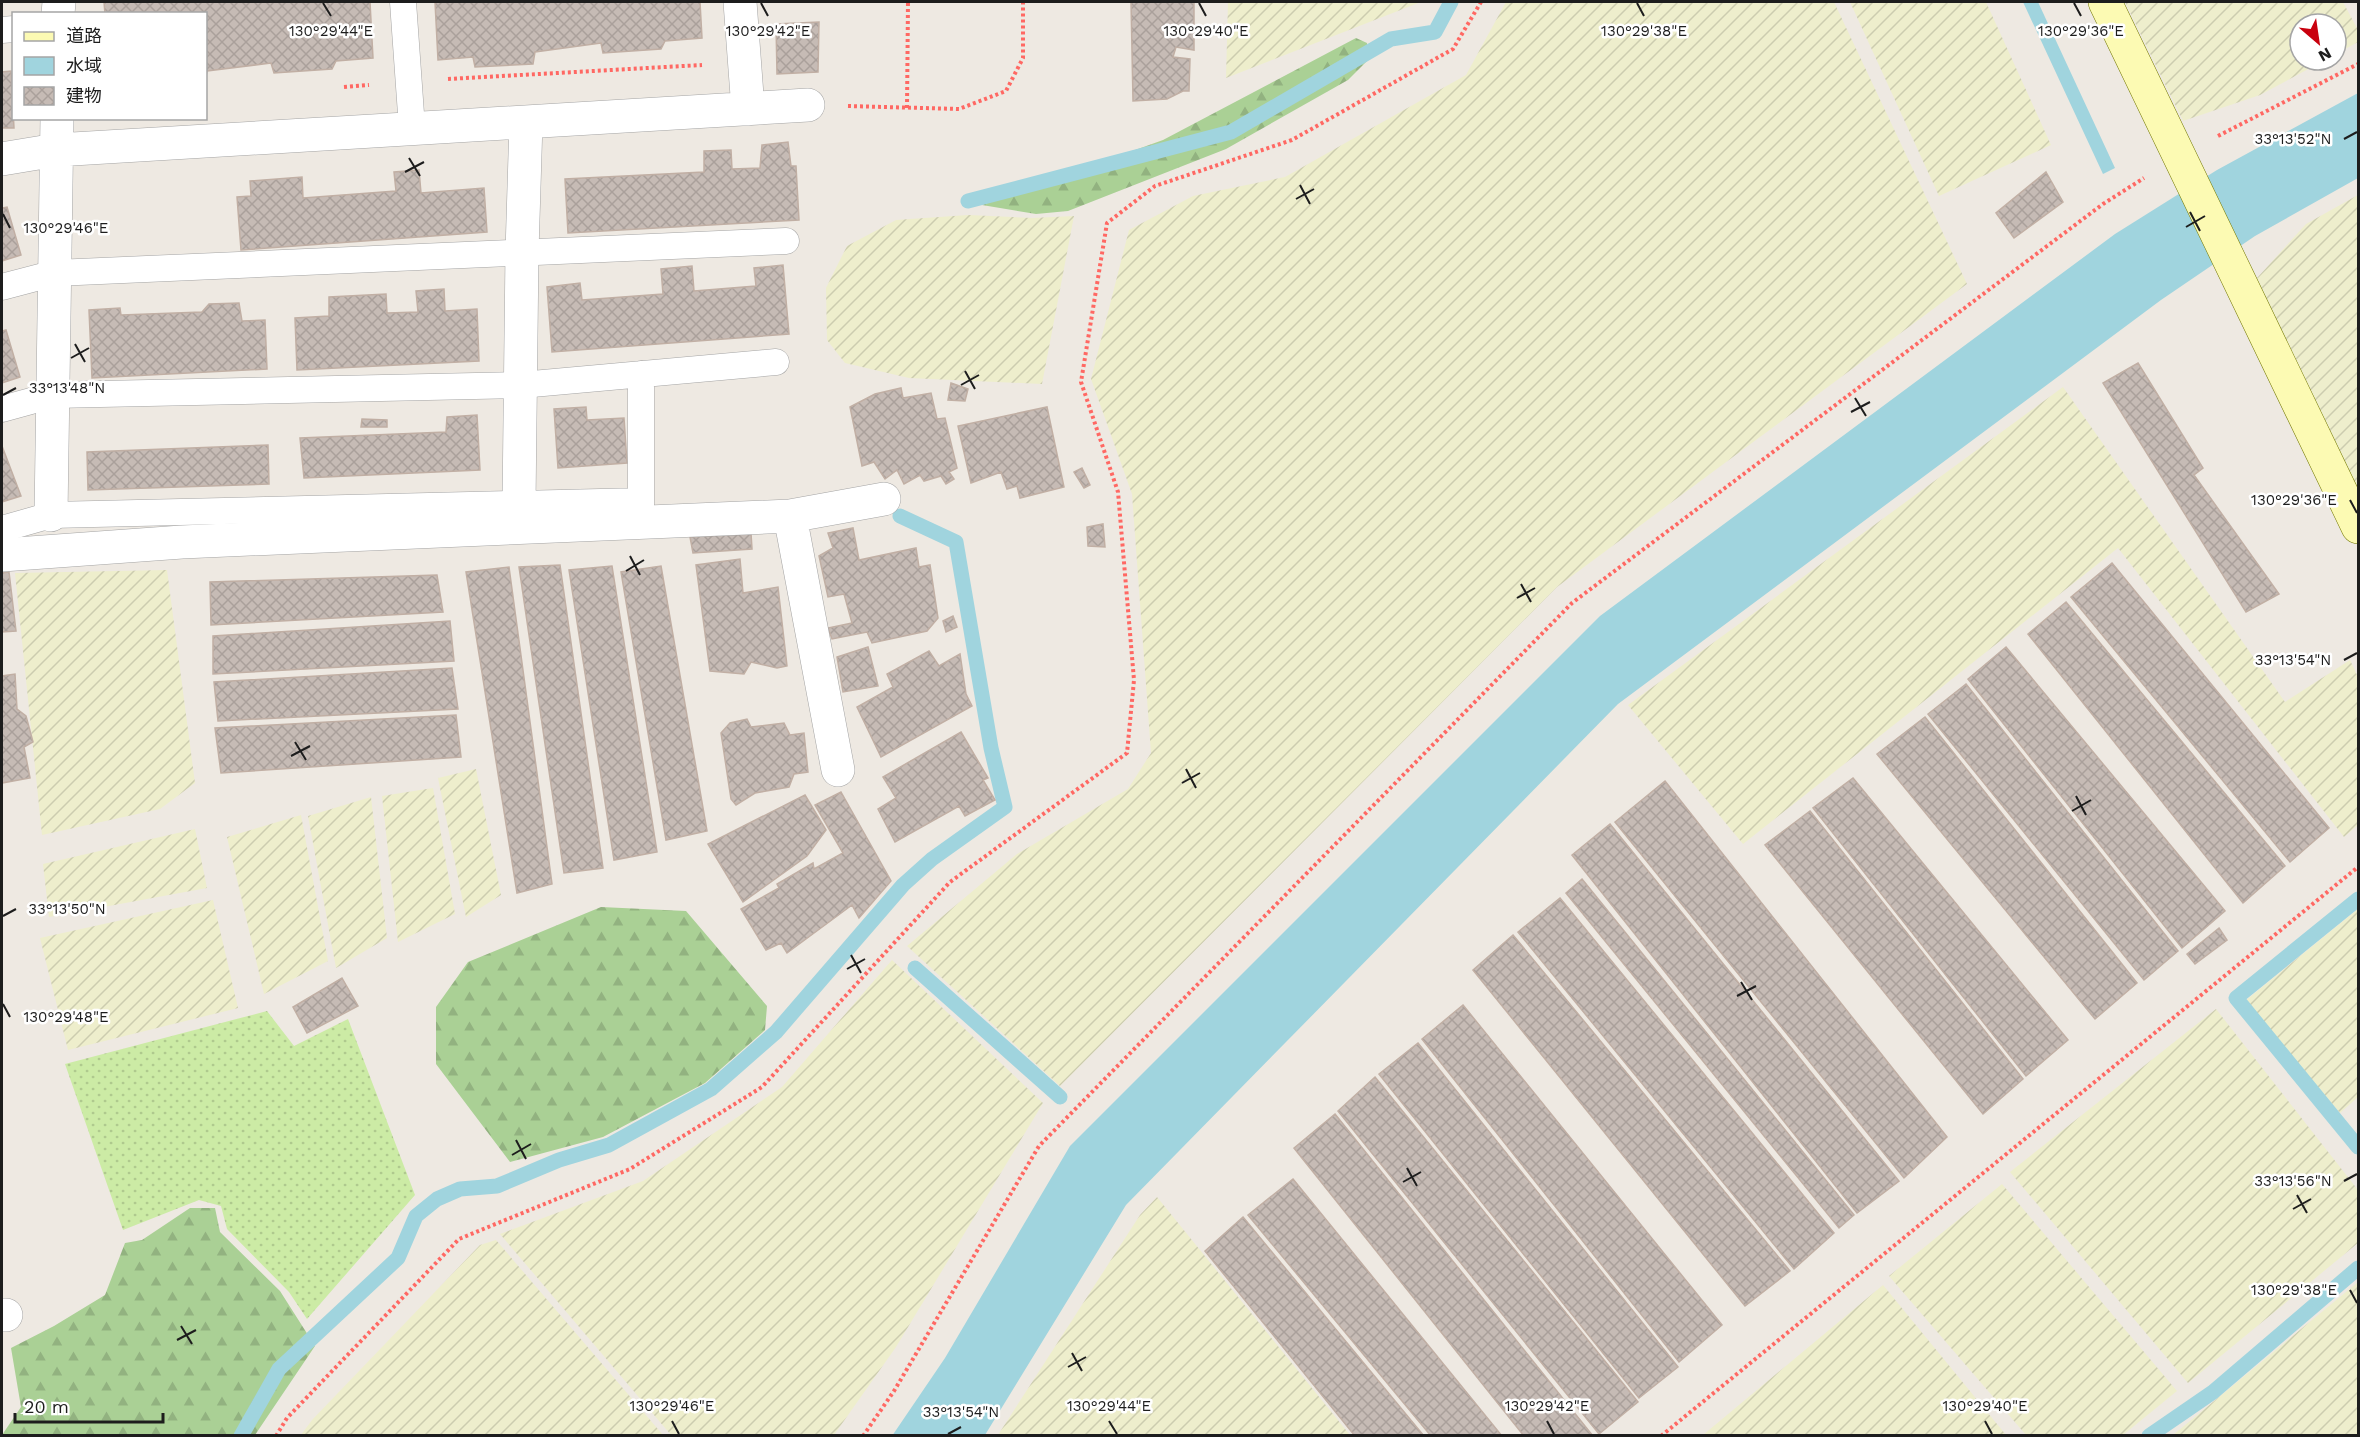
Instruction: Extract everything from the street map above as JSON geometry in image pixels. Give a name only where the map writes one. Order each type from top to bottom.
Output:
[{"type":"street","points":[[740,2],[748,109]]},
{"type":"street","points":[[2105,2],[2358,527]]},
{"type":"street","points":[[2,159],[57,134],[412,128],[808,105]]},
{"type":"street","points":[[519,504],[526,122]]},
{"type":"street","points":[[51,515],[57,134]]},
{"type":"street","points":[[2,555],[641,512],[790,516],[884,498]]},
{"type":"street","points":[[790,516],[838,770]]},
{"type":"lane","points":[[403,2],[412,128]]},
{"type":"lane","points":[[2,287],[55,273],[786,241]]},
{"type":"lane","points":[[2,409],[53,394],[521,384],[776,362]]},
{"type":"lane","points":[[2,529],[51,515],[519,504],[641,512],[641,374]]},
{"type":"path","points":[[907,108],[908,2]]},
{"type":"path","points":[[808,105],[959,109],[1006,91],[1023,58],[1023,2]]},
{"type":"path","points":[[276,1436],[287,1418],[459,1239],[630,1169],[762,1087],[950,882],[1127,753],[1134,680],[1118,492],[1081,382],[1107,223],[1155,186],[1292,140],[1453,49],[1481,2]]},
{"type":"path","points":[[341,87],[409,81],[745,63]]},
{"type":"path","points":[[863,1436],[894,1391],[1039,1146],[1572,603],[2094,211],[2179,156],[2283,105],[2358,64]]},
{"type":"path","points":[[1661,1436],[2358,867]]},
{"type":"green space","points":[[1228,2],[1421,2],[1226,78]]},
{"type":"green space","points":[[1506,2],[1834,2],[1967,284],[1557,587],[1060,1086],[907,946],[1017,854],[1128,789],[1151,753],[1132,494],[1091,379],[1129,230],[1193,196],[1285,177],[1466,75]]},
{"type":"green space","points":[[1850,2],[1986,2],[2051,145],[1939,196]]},
{"type":"green space","points":[[2125,2],[2343,2],[2358,30],[2358,42],[2348,47],[2348,12],[2288,12],[2288,72],[2303,72],[2260,95],[2183,121]]},
{"type":"green space","points":[[1356,38],[1367,43],[1368,60],[1348,80],[1226,149],[1068,211],[1036,214],[982,205],[1163,140]]},
{"type":"green space","points":[[2358,195],[2358,494],[2257,278],[2306,224]]},
{"type":"green space","points":[[968,215],[1032,218],[1074,216],[1042,384],[909,378],[845,363],[827,340],[826,288],[847,246],[896,220]]},
{"type":"green space","points":[[2063,387],[2285,702],[2350,660],[2358,677],[2358,825],[2344,837],[2118,548],[1743,844],[1628,705]]},
{"type":"green space","points":[[167,570],[195,783],[160,809],[42,835],[15,573]]},
{"type":"green space","points":[[476,769],[501,895],[466,917],[438,778]]},
{"type":"green space","points":[[433,788],[455,914],[398,942],[382,796]]},
{"type":"green space","points":[[371,797],[387,938],[336,968],[308,816]]},
{"type":"green space","points":[[301,815],[328,961],[264,994],[227,837]]},
{"type":"green space","points":[[195,829],[207,888],[49,917],[43,864]]},
{"type":"green space","points":[[213,900],[238,1008],[68,1050],[40,938]]},
{"type":"green space","points":[[601,907],[686,911],[767,1006],[765,1030],[705,1083],[603,1137],[510,1162],[436,1064],[436,1007],[468,962]]},
{"type":"green space","points":[[2358,909],[2358,1097],[2340,1113],[2245,1001]]},
{"type":"green space","points":[[892,960],[1043,1103],[896,1347],[834,1435],[671,1435],[500,1234],[643,1181],[782,1087]]},
{"type":"green space","points":[[2216,1009],[2358,1190],[2358,1243],[2188,1383],[2010,1172]]},
{"type":"green space","points":[[267,1011],[294,1046],[348,1019],[415,1195],[307,1319],[289,1292],[227,1229],[221,1206],[199,1200],[123,1230],[65,1064]]},
{"type":"green space","points":[[2002,1184],[2177,1391],[2123,1435],[2026,1435],[1889,1276]]},
{"type":"green space","points":[[1157,1197],[1350,1435],[998,1435],[1140,1215]]},
{"type":"green space","points":[[190,1208],[215,1208],[220,1232],[280,1291],[315,1346],[255,1435],[2,1435],[21,1407],[11,1348],[54,1326],[105,1295],[125,1243],[142,1240]]},
{"type":"green space","points":[[496,1240],[663,1435],[301,1435],[312,1420],[480,1245]]},
{"type":"green space","points":[[2358,1282],[2358,1435],[2173,1435]]},
{"type":"green space","points":[[1883,1285],[2006,1435],[1703,1435]]},
{"type":"water","points":[[2023,2],[2038,2],[2115,168],[2103,174]]},
{"type":"water","points":[[2358,93],[2358,178],[2255,236],[2161,300],[1618,704],[1126,1205],[985,1435],[892,1436],[945,1358],[1070,1146],[1600,616],[2115,234],[2217,170]]},
{"type":"building","points":[[104,2],[370,2],[373,58],[336,61],[332,69],[274,73],[271,63],[207,71],[207,12],[105,12]]},
{"type":"building","points":[[435,2],[700,2],[702,38],[665,41],[661,49],[603,53],[601,43],[535,52],[533,64],[475,67],[473,57],[438,60]]},
{"type":"building","points":[[1131,2],[1194,2],[1194,50],[1176,47],[1173,57],[1190,59],[1189,91],[1183,91],[1167,99],[1133,101]]},
{"type":"building","points":[[819,22],[818,72],[777,74],[776,24]]},
{"type":"building","points":[[11,71],[14,128],[2,128],[2,72]]},
{"type":"building","points":[[788,142],[791,166],[796,166],[799,220],[568,233],[565,179],[704,172],[704,151],[731,150],[732,169],[760,168],[762,145]]},
{"type":"building","points":[[419,170],[421,193],[484,188],[487,232],[241,250],[237,197],[251,196],[250,181],[302,177],[303,198],[396,191],[394,172]]},
{"type":"building","points":[[2046,172],[2063,202],[2014,238],[1996,213]]},
{"type":"building","points":[[7,207],[21,255],[2,261],[2,208]]},
{"type":"building","points":[[783,265],[789,334],[552,352],[547,287],[580,283],[582,300],[663,294],[661,269],[692,266],[694,291],[756,286],[754,268]]},
{"type":"building","points":[[444,289],[445,311],[477,309],[479,361],[297,370],[295,318],[329,316],[329,297],[386,294],[387,313],[418,312],[416,291]]},
{"type":"building","points":[[239,303],[242,321],[265,320],[267,369],[92,378],[89,310],[120,308],[121,315],[202,312],[209,304]]},
{"type":"building","points":[[6,330],[20,377],[2,383],[2,331]]},
{"type":"building","points":[[2138,363],[2203,468],[2194,475],[2279,594],[2246,612],[2103,383]]},
{"type":"building","points":[[951,383],[968,389],[965,401],[948,400]]},
{"type":"building","points":[[901,388],[903,398],[931,393],[937,419],[945,418],[957,468],[949,472],[954,479],[946,484],[941,476],[924,481],[920,475],[904,484],[897,470],[885,479],[874,462],[862,466],[850,407],[875,394]]},
{"type":"building","points":[[586,407],[587,420],[624,418],[627,463],[558,468],[554,409]]},
{"type":"building","points":[[1047,407],[1064,487],[1020,498],[1017,486],[1007,489],[1001,472],[971,483],[958,426]]},
{"type":"building","points":[[477,415],[480,470],[304,478],[300,438],[446,432],[447,417]]},
{"type":"building","points":[[362,419],[387,420],[387,427],[361,427]]},
{"type":"building","points":[[268,445],[269,484],[88,490],[87,452]]},
{"type":"building","points":[[2,446],[21,496],[2,502]]},
{"type":"building","points":[[1082,468],[1090,485],[1084,488],[1074,472]]},
{"type":"building","points":[[1103,524],[1105,547],[1088,546],[1087,527]]},
{"type":"building","points":[[853,528],[859,560],[916,548],[919,567],[930,565],[938,618],[927,631],[872,643],[867,632],[832,639],[828,628],[852,623],[844,594],[828,597],[819,556],[833,548],[828,533]]},
{"type":"building","points":[[751,533],[752,549],[693,553],[690,537]]},
{"type":"building","points":[[740,559],[743,593],[778,587],[787,666],[777,668],[751,662],[744,674],[710,671],[696,565]]},
{"type":"building","points":[[2112,563],[2329,828],[2290,862],[2071,597]]},
{"type":"building","points":[[560,565],[603,868],[564,873],[519,567]]},
{"type":"building","points":[[612,566],[657,852],[614,860],[569,570]]},
{"type":"building","points":[[661,566],[707,831],[666,840],[621,572]]},
{"type":"building","points":[[509,567],[552,884],[517,893],[466,572]]},
{"type":"building","points":[[9,572],[16,631],[2,632],[2,573]]},
{"type":"building","points":[[437,575],[443,612],[211,625],[210,582]]},
{"type":"building","points":[[2066,602],[2285,866],[2243,903],[2028,634]]},
{"type":"building","points":[[953,616],[957,627],[946,632],[943,621]]},
{"type":"building","points":[[450,621],[454,661],[213,674],[213,636]]},
{"type":"building","points":[[868,647],[878,686],[843,692],[837,657]]},
{"type":"building","points":[[2006,647],[2225,911],[2182,948],[1968,679]]},
{"type":"building","points":[[929,651],[939,666],[960,654],[966,694],[972,706],[881,757],[857,707],[893,687],[887,674]]},
{"type":"building","points":[[452,668],[458,709],[218,721],[214,682]]},
{"type":"building","points":[[15,674],[17,709],[26,716],[33,742],[24,747],[30,778],[2,783],[2,676]]},
{"type":"building","points":[[1966,684],[2178,951],[2144,980],[1928,714]]},
{"type":"building","points":[[456,715],[461,757],[221,773],[215,728]]},
{"type":"building","points":[[1925,717],[2137,983],[2095,1019],[1877,754]]},
{"type":"building","points":[[747,719],[751,727],[784,723],[790,735],[804,733],[808,772],[794,774],[789,787],[755,793],[736,805],[731,799],[721,733],[730,723]]},
{"type":"building","points":[[961,732],[988,778],[983,780],[995,800],[965,816],[959,806],[895,842],[878,809],[896,798],[883,777]]},
{"type":"building","points":[[1853,778],[2068,1040],[2026,1076],[1813,808]]},
{"type":"building","points":[[1665,781],[1947,1137],[1904,1178],[1615,822]]},
{"type":"building","points":[[841,792],[891,881],[859,918],[852,905],[787,953],[781,943],[766,950],[741,909],[779,888],[777,884],[813,863],[814,869],[843,853],[815,805]]},
{"type":"building","points":[[805,795],[826,830],[807,856],[743,902],[708,844]]},
{"type":"building","points":[[1810,811],[2023,1079],[1983,1114],[1765,845]]},
{"type":"building","points":[[1610,824],[1899,1181],[1857,1213],[1572,855]]},
{"type":"building","points":[[1582,879],[1854,1215],[1839,1228],[1566,893]]},
{"type":"building","points":[[1560,898],[1834,1233],[1794,1269],[1518,932]]},
{"type":"building","points":[[2219,928],[2227,940],[2195,964],[2187,954]]},
{"type":"building","points":[[1513,935],[1790,1271],[1745,1306],[1473,970]]},
{"type":"building","points":[[342,978],[358,1006],[307,1033],[293,1007]]},
{"type":"building","points":[[1463,1005],[1722,1325],[1679,1362],[1422,1039]]},
{"type":"building","points":[[1418,1043],[1678,1367],[1639,1398],[1379,1074]]},
{"type":"building","points":[[1375,1077],[1638,1402],[1599,1434],[1338,1111]]},
{"type":"building","points":[[1335,1114],[1593,1436],[1524,1436],[1294,1148]]},
{"type":"building","points":[[1293,1179],[1502,1436],[1431,1436],[1248,1215]]},
{"type":"building","points":[[1243,1217],[1424,1436],[1355,1436],[1205,1251]]},
{"type":"waterway","points":[[968,201],[1231,132],[1391,39],[1435,32],[1451,2]]},
{"type":"waterway","points":[[241,1436],[279,1369],[398,1258],[416,1216],[437,1199],[460,1189],[497,1186],[559,1160],[609,1145],[711,1089],[776,1032],[903,885],[932,859],[1005,807],[991,748],[956,542],[900,516]]},
{"type":"waterway","points":[[2358,899],[2236,998],[2358,1147]]},
{"type":"waterway","points":[[915,968],[1060,1097]]},
{"type":"waterway","points":[[2149,1436],[2213,1392],[2358,1268]]}]
